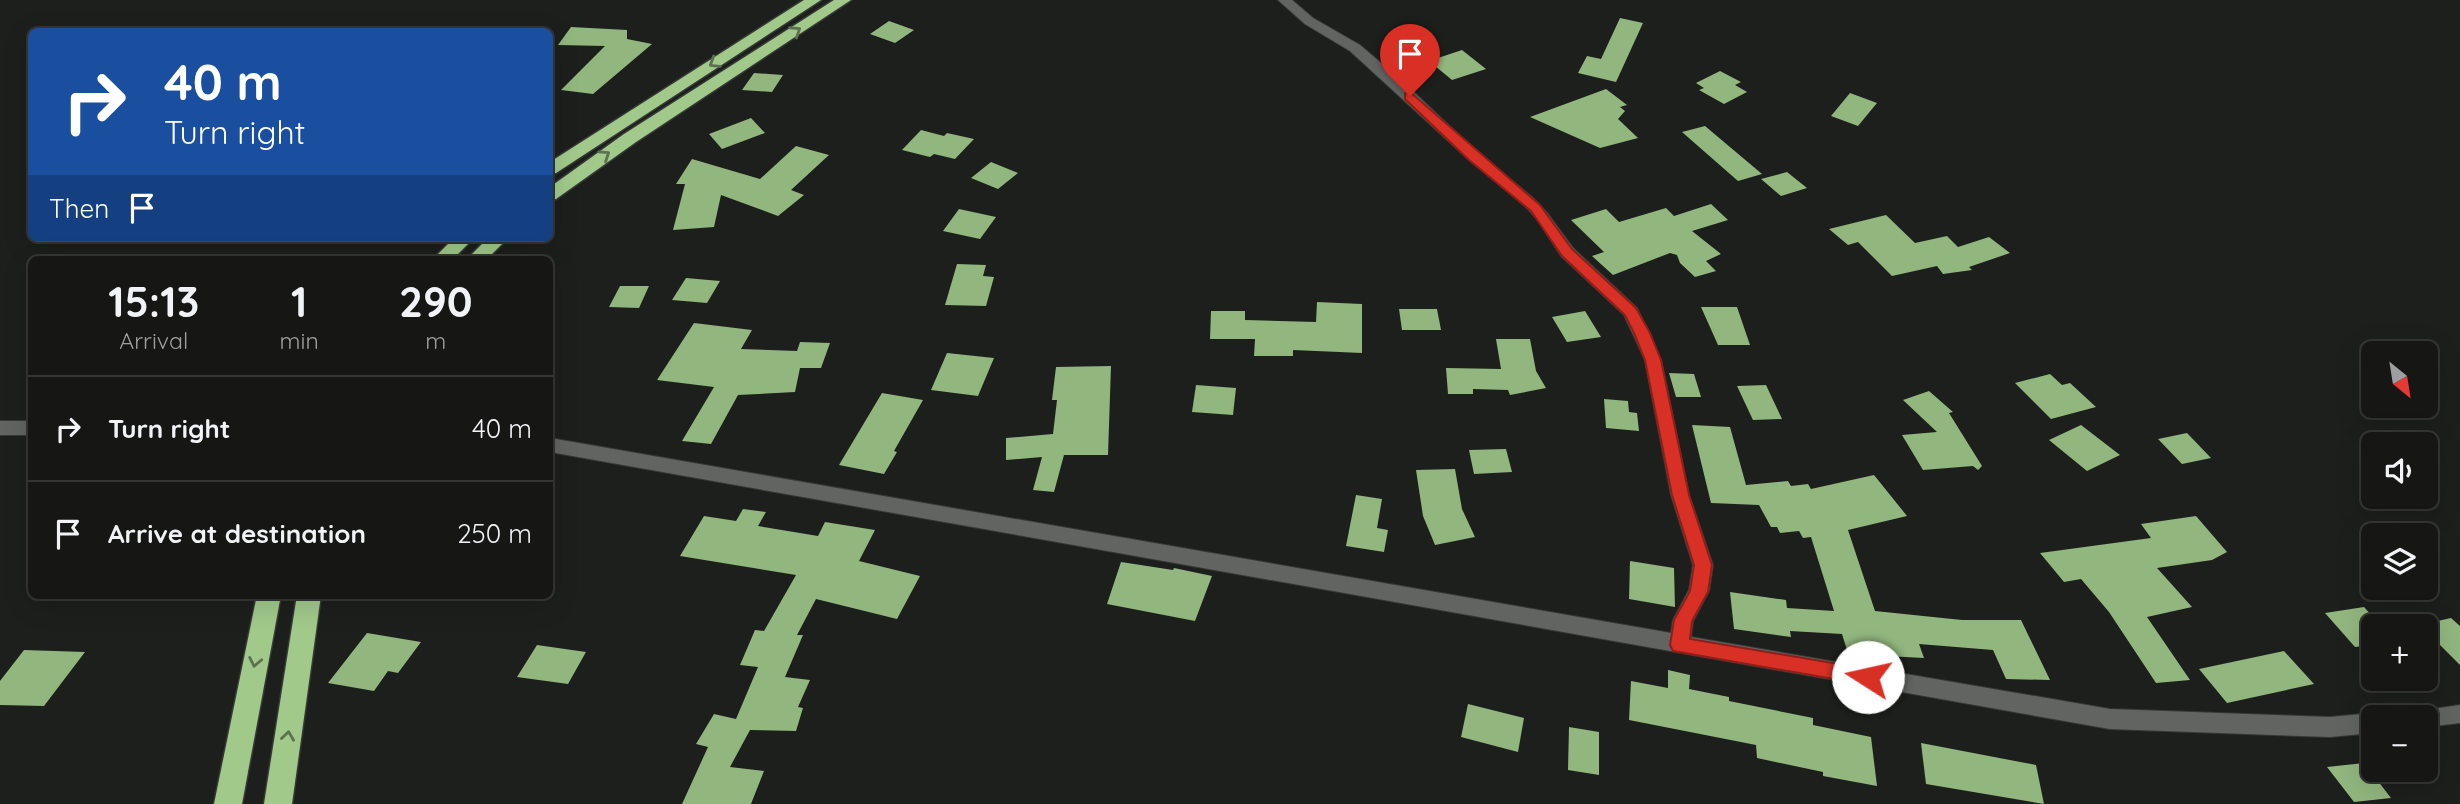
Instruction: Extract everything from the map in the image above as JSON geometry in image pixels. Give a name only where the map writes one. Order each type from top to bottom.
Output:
[{"type":"highway","points":[[553,167],[814,0]]},
{"type":"highway","points":[[553,193],[630,138],[844,0]]},
{"type":"highway","points":[[445,256],[461,242]]},
{"type":"highway","points":[[480,256],[495,242]]},
{"type":"highway","points":[[228,804],[268,599]]},
{"type":"highway","points":[[278,804],[308,599]]},
{"type":"street","points":[[1284,0],[1309,21],[1355,48],[1474,157],[1536,208],[1567,252],[1631,312],[1653,360],[1680,495],[1703,565],[1699,592],[1683,620],[1679,645]]},
{"type":"street","points":[[0,428],[28,428]]},
{"type":"street","points":[[553,446],[2110,719],[2330,727],[2361,724]]},
{"type":"street","points":[[2438,717],[2458,716]]},
{"type":"building","points":[[1620,18],[1643,23],[1616,82],[1578,73],[1587,56],[1601,59]]},
{"type":"building","points":[[889,21],[914,30],[895,43],[870,34]]},
{"type":"building","points":[[571,27],[627,30],[627,39],[652,44],[593,94],[561,90],[605,46],[558,45]]},
{"type":"building","points":[[1462,50],[1486,69],[1452,80],[1429,61]]},
{"type":"building","points":[[1720,71],[1741,82],[1735,85],[1747,92],[1724,104],[1699,90],[1704,88],[1696,83]]},
{"type":"building","points":[[754,73],[783,75],[772,92],[742,90]]},
{"type":"building","points":[[1606,89],[1627,105],[1620,107],[1625,111],[1618,119],[1638,138],[1600,148],[1530,117]]},
{"type":"building","points":[[1850,93],[1877,103],[1858,126],[1831,116]]},
{"type":"building","points":[[751,118],[765,133],[722,149],[709,134]]},
{"type":"building","points":[[1705,126],[1762,174],[1738,181],[1682,132]]},
{"type":"building","points":[[921,130],[974,139],[955,159],[934,154],[930,157],[902,150]]},
{"type":"building","points":[[796,146],[829,155],[791,190],[804,195],[778,216],[721,195],[714,227],[673,230],[685,184],[676,184],[692,159],[760,179]]},
{"type":"building","points":[[991,162],[1018,173],[998,189],[971,178]]},
{"type":"building","points":[[1787,172],[1807,188],[1781,196],[1761,179]]},
{"type":"building","points":[[1711,204],[1728,220],[1692,231],[1721,254],[1706,261],[1716,271],[1695,277],[1680,263],[1677,255],[1670,253],[1613,275],[1592,256],[1604,252],[1571,220],[1606,209],[1619,222],[1666,208],[1674,216]]},
{"type":"building","points":[[959,209],[996,217],[980,239],[943,231]]},
{"type":"building","points":[[1886,215],[1915,243],[1947,236],[1958,247],[1989,237],[2010,253],[1969,267],[1972,270],[1943,274],[1937,266],[1892,276],[1858,242],[1848,245],[1829,229]]},
{"type":"building","points":[[957,264],[986,265],[983,276],[994,277],[986,306],[945,305]]},
{"type":"building","points":[[686,278],[720,281],[707,303],[672,300]]},
{"type":"building","points":[[620,286],[649,286],[639,308],[609,307]]},
{"type":"building","points":[[1317,302],[1362,304],[1362,353],[1293,350],[1293,356],[1254,356],[1255,339],[1210,339],[1211,311],[1245,311],[1245,320],[1316,322]]},
{"type":"building","points":[[1701,307],[1737,307],[1750,345],[1718,345]]},
{"type":"building","points":[[1399,309],[1437,309],[1441,330],[1402,330]]},
{"type":"building","points":[[1585,311],[1601,337],[1567,342],[1552,317]]},
{"type":"building","points":[[694,323],[752,330],[741,349],[797,351],[800,342],[830,343],[821,368],[800,368],[795,392],[738,395],[711,444],[682,441],[714,387],[657,380]]},
{"type":"building","points":[[1496,339],[1530,339],[1536,371],[1546,388],[1510,395],[1508,390],[1473,389],[1473,394],[1448,394],[1446,368],[1501,369]]},
{"type":"building","points":[[947,353],[994,358],[978,396],[931,390]]},
{"type":"building","points":[[1111,366],[1108,455],[1064,455],[1054,492],[1033,490],[1042,457],[1006,460],[1006,438],[1053,434],[1057,400],[1052,400],[1056,367]]},
{"type":"building","points":[[1669,373],[1694,374],[1701,397],[1676,397]]},
{"type":"building","points":[[2050,374],[2062,385],[2070,383],[2096,407],[2051,419],[2015,383]]},
{"type":"building","points":[[1196,385],[1236,388],[1233,415],[1192,412]]},
{"type":"building","points":[[1766,385],[1782,419],[1753,420],[1737,386]]},
{"type":"building","points":[[1929,391],[1953,412],[1949,413],[1982,466],[1978,470],[1973,466],[1923,470],[1902,435],[1937,432],[1903,400]]},
{"type":"building","points":[[882,393],[923,400],[884,474],[839,465]]},
{"type":"building","points":[[1604,399],[1628,401],[1629,412],[1637,413],[1639,431],[1606,428]]},
{"type":"building","points":[[1692,425],[1730,427],[1746,485],[1788,481],[1791,486],[1808,484],[1811,489],[1874,475],[1907,516],[1848,530],[1875,611],[1962,620],[2021,620],[2050,680],[2006,679],[1993,650],[1919,644],[1924,658],[1886,656],[1885,653],[1847,650],[1842,634],[1790,631],[1791,637],[1734,629],[1730,592],[1786,600],[1787,608],[1834,611],[1811,537],[1803,538],[1799,531],[1780,533],[1777,527],[1771,527],[1759,505],[1711,503]]},
{"type":"building","points":[[2081,425],[2120,455],[2087,471],[2049,440]]},
{"type":"building","points":[[2187,433],[2211,458],[2182,464],[2158,439]]},
{"type":"building","points":[[1506,449],[1512,472],[1474,474],[1469,450]]},
{"type":"building","points":[[1455,469],[1462,509],[1475,537],[1435,545],[1423,516],[1416,470]]},
{"type":"building","points":[[1356,495],[1382,499],[1377,528],[1388,530],[1384,552],[1346,546]]},
{"type":"building","points":[[743,509],[766,512],[758,526],[818,536],[825,522],[875,530],[859,561],[920,576],[897,619],[816,599],[797,635],[803,635],[785,677],[810,680],[798,707],[803,708],[796,731],[750,730],[730,767],[764,771],[751,804],[682,804],[708,747],[696,744],[714,714],[736,719],[758,667],[740,665],[755,630],[764,631],[796,575],[680,556],[704,516],[736,521]]},
{"type":"building","points":[[2196,516],[2227,552],[2212,560],[2157,568],[2192,607],[2147,617],[2190,680],[2156,683],[2109,612],[2081,579],[2064,582],[2040,553],[2151,538],[2141,524]]},
{"type":"building","points":[[1630,561],[1674,568],[1675,607],[1629,599]]},
{"type":"building","points":[[1121,562],[1174,568],[1212,576],[1195,621],[1107,604]]},
{"type":"building","points":[[2364,607],[2370,614],[2361,614],[2361,646],[2355,647],[2325,613]]},
{"type":"building","points":[[2451,618],[2460,626],[2460,665],[2438,643],[2438,621]]},
{"type":"building","points":[[367,633],[421,642],[398,673],[388,671],[374,691],[328,683]]},
{"type":"building","points":[[537,645],[586,652],[568,684],[517,677]]},
{"type":"building","points":[[24,650],[85,652],[44,706],[0,705],[0,681]]},
{"type":"building","points":[[2284,651],[2314,684],[2227,703],[2199,669]]},
{"type":"building","points":[[1668,670],[1690,675],[1689,689],[1729,697],[1729,701],[1813,718],[1813,725],[1871,737],[1877,786],[1823,776],[1823,772],[1757,758],[1756,745],[1629,720],[1631,681],[1668,688]]},
{"type":"building","points":[[1468,704],[1524,718],[1518,752],[1461,737]]},
{"type":"building","points":[[1569,727],[1599,732],[1599,775],[1568,770]]},
{"type":"building","points":[[1921,743],[2036,765],[2044,804],[1926,784]]},
{"type":"building","points":[[2361,763],[2361,782],[2379,782],[2391,798],[2354,802],[2327,767]]},
{"type":"route","points":[[1410,96],[1474,157],[1536,208],[1567,252],[1631,312],[1642,333],[1653,360],[1680,495],[1703,565],[1699,592],[1683,620],[1679,645],[1868,677]]}]
